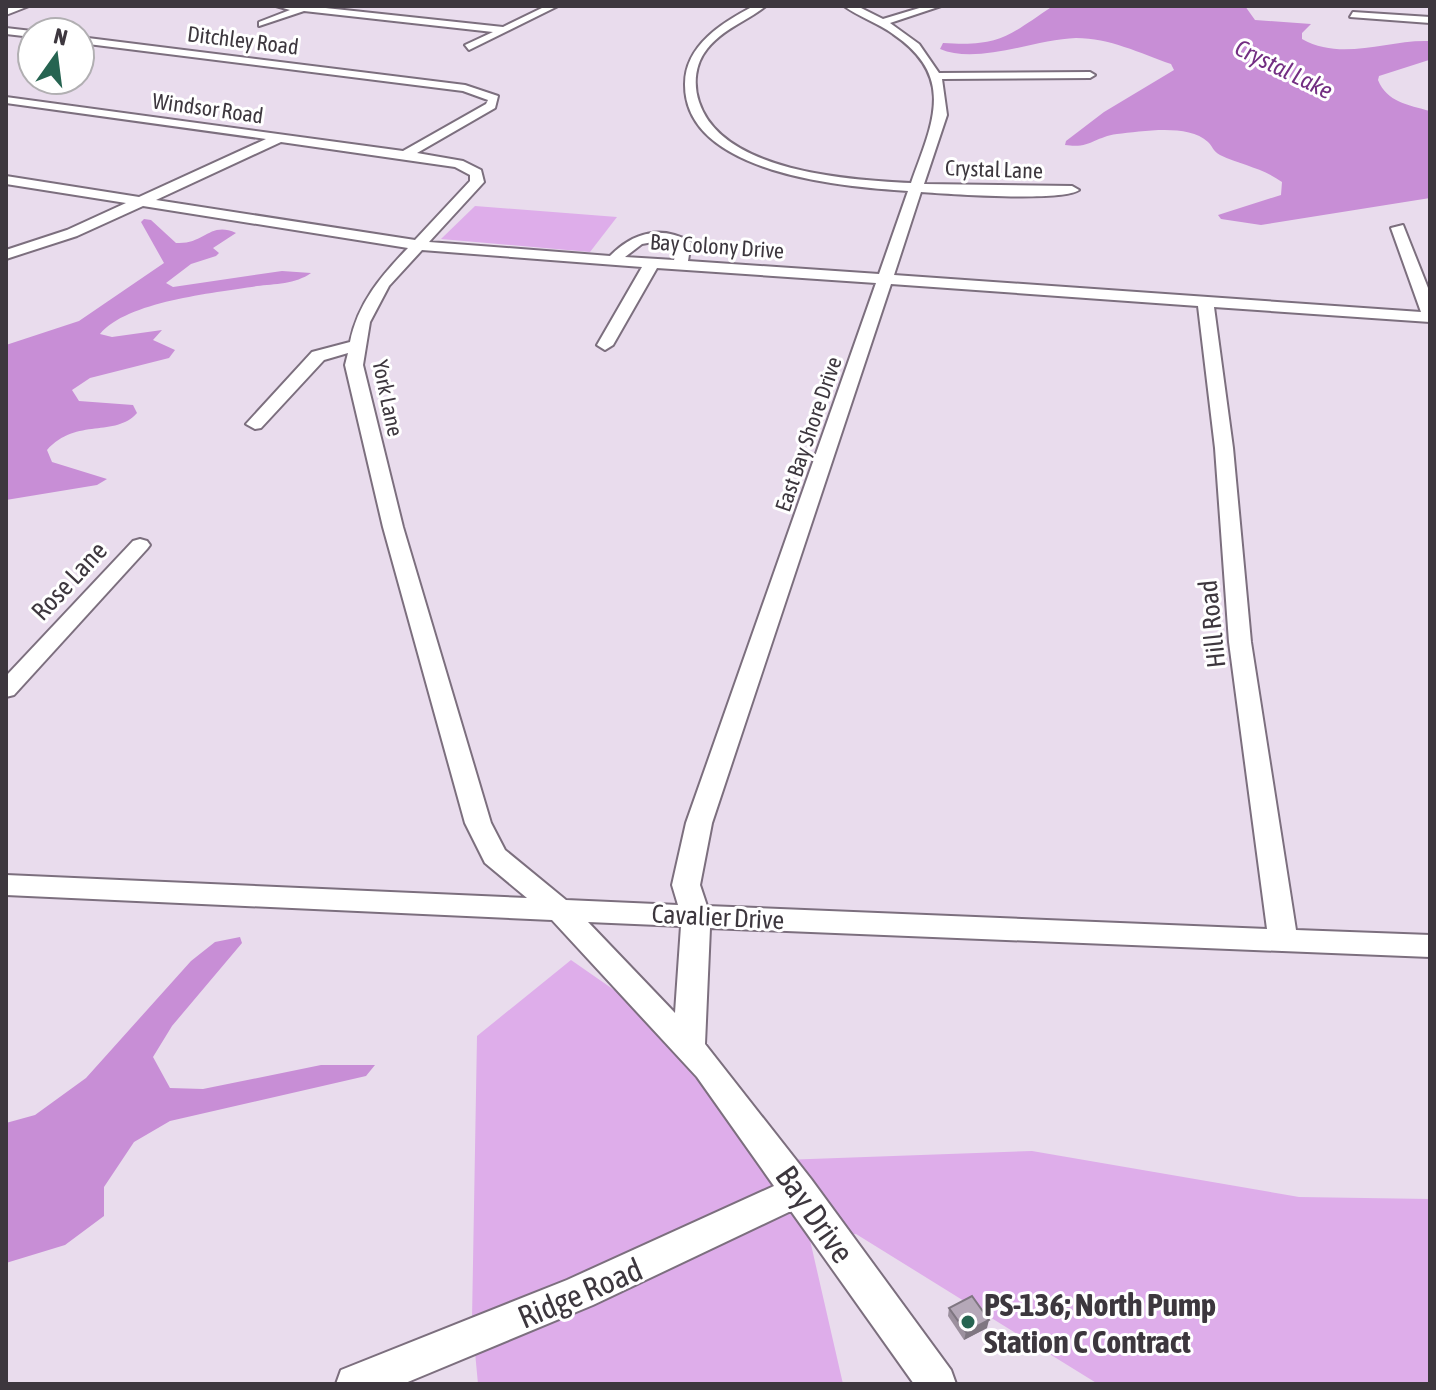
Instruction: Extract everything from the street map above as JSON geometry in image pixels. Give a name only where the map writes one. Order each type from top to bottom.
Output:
[{"type":"street","points":[[6,12],[24,6]]},
{"type":"street","points":[[281,6],[505,30]]},
{"type":"street","points":[[469,47],[553,6]]},
{"type":"street","name":"Crystal Lane","points":[[761,6],[710,39],[692,69],[692,98],[712,132],[737,152],[776,167],[818,176],[1000,191],[1072,190]]},
{"type":"street","points":[[849,6],[882,22],[913,44],[938,76],[1090,75]]},
{"type":"street","points":[[882,22],[936,6]]},
{"type":"street","points":[[262,24],[304,7]]},
{"type":"street","points":[[1353,15],[1430,20]]},
{"type":"street","name":"Ditchley Road","points":[[96,42],[401,79],[476,91],[496,101],[405,155]]},
{"type":"street","name":"East Bay Shore Drive","points":[[696,917],[686,885],[699,823],[941,115],[943,97],[938,76]]},
{"type":"street","name":"Windsor Road","points":[[6,100],[405,155]]},
{"type":"street","points":[[6,255],[72,233],[280,138]]},
{"type":"street","name":"York Lane","points":[[405,155],[458,164],[473,170],[478,178],[463,202],[416,246],[382,284],[362,322],[355,346],[354,365],[393,527],[478,823],[495,856],[558,909]]},
{"type":"street","name":"Bay Colony Drive","points":[[6,180],[416,246],[1430,316]]},
{"type":"street","points":[[1398,228],[1430,316]]},
{"type":"street","points":[[613,261],[634,240],[660,236],[686,245],[680,265]]},
{"type":"street","points":[[605,345],[652,263]]},
{"type":"street","name":"Hill Road","points":[[1205,300],[1224,448],[1240,642],[1283,942]]},
{"type":"street","points":[[255,424],[318,356],[355,346]]},
{"type":"street","name":"Rose Lane","points":[[6,690],[140,545]]},
{"type":"street","name":"Cavalier Drive","points":[[6,885],[696,917],[1430,946]]},
{"type":"street","name":"Bay Drive","points":[[558,909],[689,1047],[799,1190],[868,1292],[937,1384]]},
{"type":"street","points":[[689,1047],[696,917]]},
{"type":"street","name":"Ridge Road","points":[[355,1384],[562,1303],[697,1243],[799,1190]]},
{"type":"shaded area","points":[[475,206],[617,217],[590,252],[441,239]]},
{"type":"shaded area","points":[[571,960],[630,1001],[670,1039],[756,1161],[1032,1151],[1299,1197],[1430,1199],[1430,1384],[1098,1384],[856,1234],[810,1240],[843,1384],[478,1384],[472,1320],[477,1036]]},
{"type":"water","name":"Crystal Lake","points":[[1053,6],[1245,6],[1255,20],[1311,24],[1302,33],[1302,39],[1333,49],[1430,41],[1429,60],[1379,76],[1378,80],[1393,98],[1430,111],[1430,198],[1261,225],[1221,219],[1218,215],[1281,195],[1282,182],[1220,155],[1208,142],[1188,132],[1164,130],[1109,135],[1087,144],[1065,145],[1066,141],[1104,112],[1174,70],[1171,64],[1124,47],[1076,38],[989,53],[955,53],[940,49],[943,43],[978,43],[1002,37]]},
{"type":"water","points":[[151,220],[176,243],[194,241],[219,230],[236,233],[213,248],[219,253],[216,256],[191,264],[166,283],[173,287],[282,271],[311,273],[285,283],[172,300],[150,306],[113,323],[100,334],[112,337],[162,330],[153,340],[175,350],[169,358],[90,378],[72,390],[79,401],[133,405],[137,413],[118,425],[71,434],[47,450],[52,462],[107,479],[97,485],[6,500],[6,345],[79,321],[164,263],[141,222]]},
{"type":"water","points":[[240,937],[242,943],[172,1026],[153,1057],[170,1088],[203,1089],[321,1065],[375,1065],[366,1076],[170,1121],[134,1142],[104,1187],[104,1216],[65,1245],[6,1263],[6,1123],[35,1115],[86,1078],[191,961],[215,942]]},
{"type":"building","points":[[972,1296],[989,1320],[966,1332],[949,1308]]},
{"type":"place","name":"PS-136; North Pump Station C Contract","points":[[968,1322]]}]
